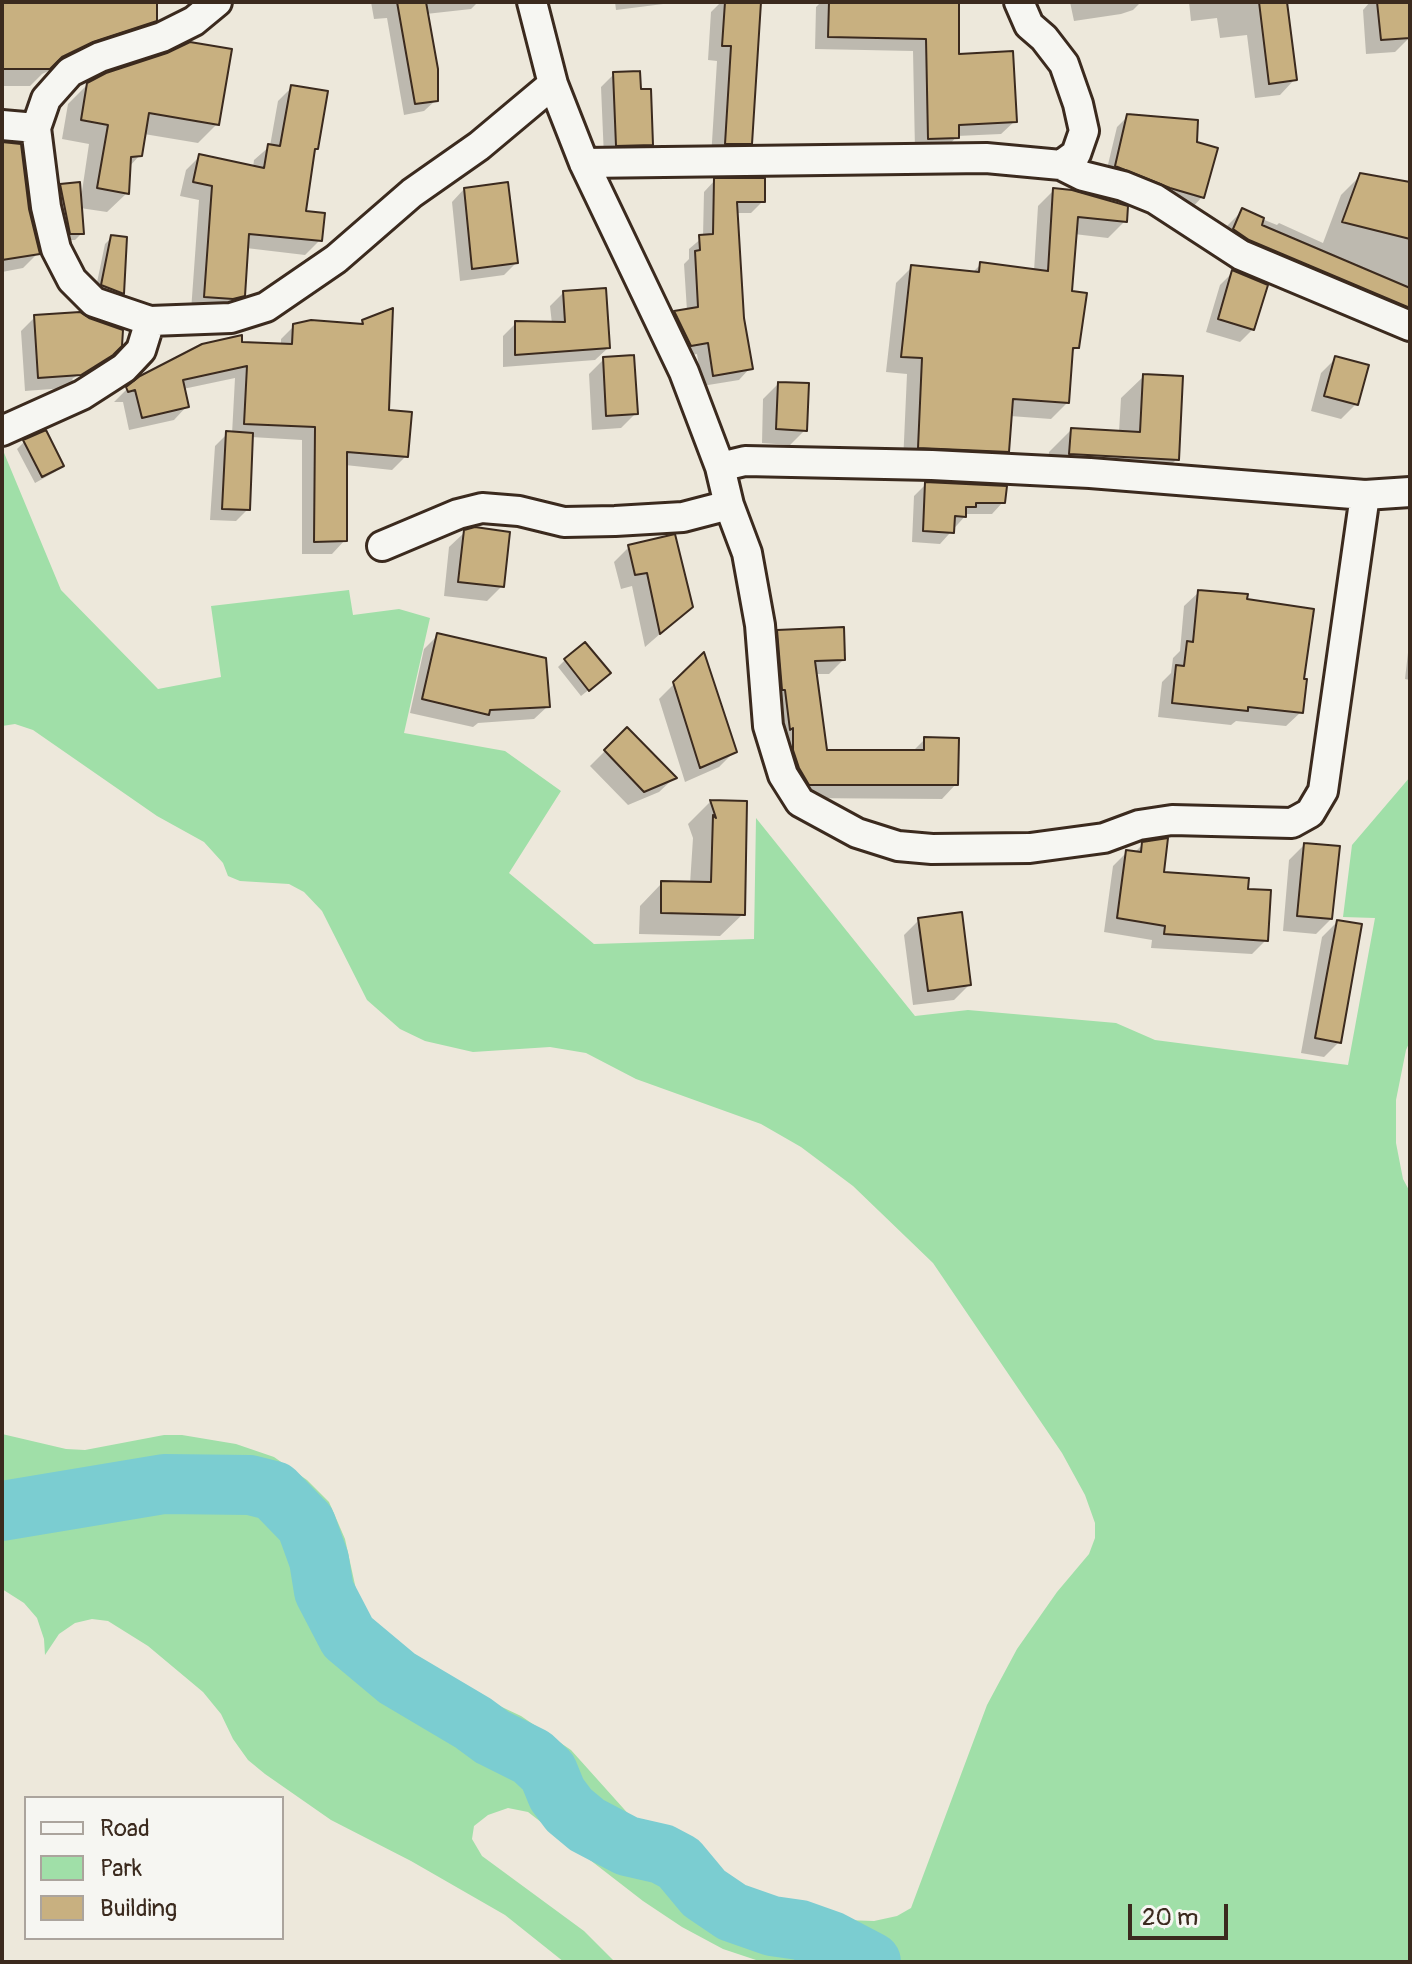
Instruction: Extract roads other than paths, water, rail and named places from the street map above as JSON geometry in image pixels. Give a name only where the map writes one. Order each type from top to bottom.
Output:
[{"type":"street","points":[[217,2],[194,21],[162,37],[100,57],[70,72],[46,99],[36,128],[46,207],[56,249],[72,280],[94,302],[150,321],[231,318],[266,307],[336,259],[412,193],[479,146],[553,84]]},
{"type":"street","points":[[532,2],[553,84],[584,163],[684,372],[720,467],[729,505],[747,553],[755,596],[768,726],[783,775],[800,802],[857,833],[898,846],[982,851],[1104,838],[1139,825],[1172,820],[1292,823],[1310,813],[1323,791],[1365,495]]},
{"type":"street","points":[[1019,2],[1029,25],[1044,38],[1064,64],[1078,104],[1084,131],[1076,154],[1061,165]]},
{"type":"street","points":[[2,125],[36,128]]},
{"type":"street","points":[[584,163],[986,158],[1061,165],[1083,176],[1123,186],[1155,199],[1241,255],[1410,326]]},
{"type":"street","points":[[2,431],[82,395],[124,368],[141,350],[150,321]]},
{"type":"street","points":[[720,467],[745,461],[932,465],[1090,473],[1365,495],[1410,492]]},
{"type":"street","points":[[382,546],[458,514],[482,508],[519,511],[564,522],[683,517],[729,505]]},
{"type":"waterway","points":[[2,1511],[164,1484],[250,1485],[274,1491],[306,1524],[319,1560],[324,1591],[348,1637],[397,1678],[492,1737],[532,1757],[548,1772],[557,1794],[569,1810],[587,1825],[627,1846],[662,1854],[679,1863],[704,1893],[732,1912],[831,1941],[871,1962]]}]
